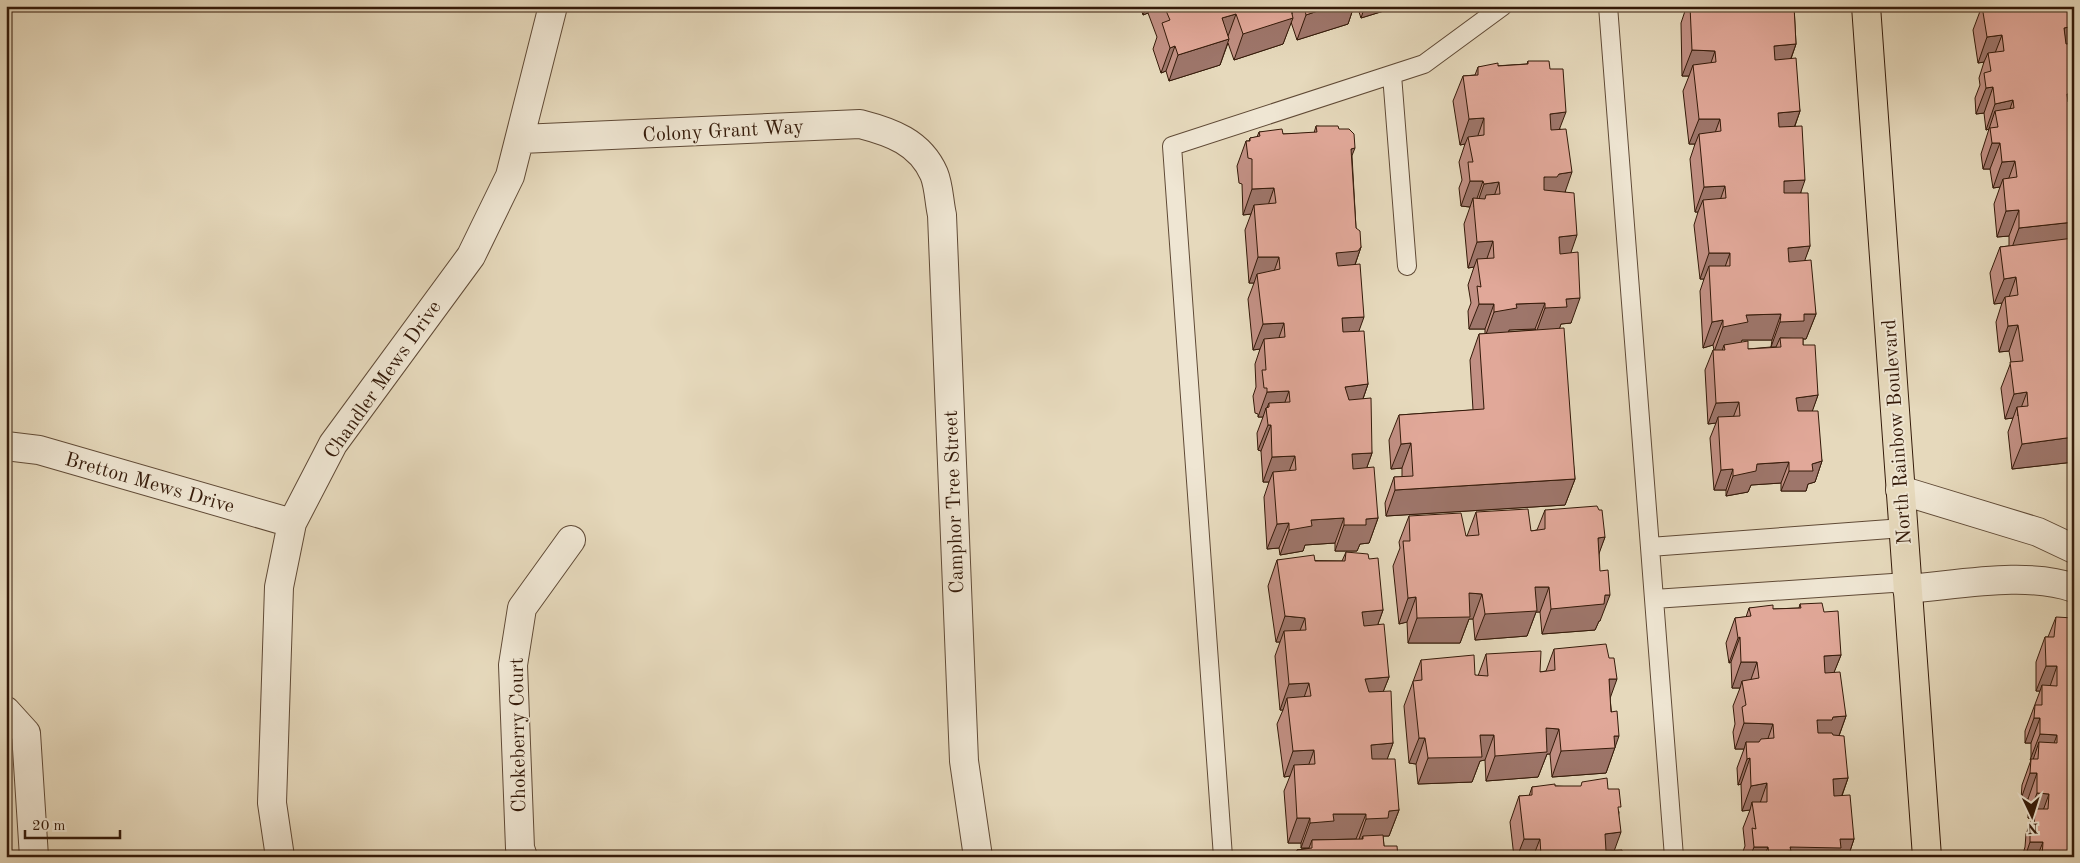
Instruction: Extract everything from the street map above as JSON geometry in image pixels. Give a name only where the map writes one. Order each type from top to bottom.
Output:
[{"type":"main road","name":"North Rainbow Boulevard","points":[[1866,6],[1926,857]]},
{"type":"street","name":"Chandler Mews Drive","points":[[280,857],[272,803],[278,596],[292,523],[333,444],[471,256],[510,176],[521,139],[553,6]]},
{"type":"street","name":"Colony Grant Way","points":[[521,139],[860,124],[892,132],[920,151]]},
{"type":"street","name":"Camphor Tree Street","points":[[920,151],[934,174],[942,215],[964,762],[978,857]]},
{"type":"street","name":"Bretton Mews Drive","points":[[6,446],[39,450],[292,523]]},
{"type":"street","points":[[1900,490],[2038,532],[2074,548]]},
{"type":"street","name":"Chokeberry Court","points":[[523,857],[520,848],[513,665],[522,608],[571,540]]},
{"type":"street","points":[[1907,585],[2033,579],[2074,588]]},
{"type":"street","points":[[6,711],[26,733],[34,857]]},
{"type":"lane","points":[[1223,857],[1172,146],[1424,64],[1504,6]]},
{"type":"lane","points":[[1608,6],[1674,857]]},
{"type":"lane","points":[[1392,75],[1407,266]]},
{"type":"lane","points":[[1650,547],[1903,528]]},
{"type":"lane","points":[[1654,599],[1907,585]]},
{"type":"building","points":[[1164,6],[1290,6],[1293,18],[1243,34],[1236,14],[1222,18],[1229,39],[1178,55],[1175,46],[1170,48],[1162,23],[1170,20]]},
{"type":"building","points":[[1304,6],[1332,6],[1306,15]]},
{"type":"building","points":[[1690,6],[1794,6],[1796,44],[1774,46],[1775,60],[1796,58],[1800,111],[1778,113],[1779,127],[1802,126],[1805,180],[1784,181],[1784,193],[1808,193],[1810,246],[1788,248],[1789,262],[1811,260],[1816,314],[1804,314],[1804,321],[1780,322],[1781,314],[1746,315],[1748,322],[1723,327],[1723,320],[1712,322],[1709,266],[1730,266],[1730,253],[1709,253],[1703,200],[1726,198],[1725,186],[1704,187],[1699,134],[1721,131],[1720,119],[1699,119],[1693,65],[1716,62],[1715,51],[1692,50]]},
{"type":"building","points":[[1982,6],[2073,6],[2074,26],[2064,28],[2066,44],[2074,43],[2074,94],[2067,94],[2068,102],[2074,102],[2074,222],[2019,228],[2019,210],[2006,211],[2003,179],[2017,177],[2015,161],[2002,162],[2000,143],[1992,143],[1990,128],[1998,127],[1995,111],[2014,108],[2013,100],[1995,104],[1993,87],[1986,88],[1984,73],[1991,71],[1988,53],[2004,51],[2002,35],[1987,37]]},
{"type":"building","points":[[1528,61],[1549,61],[1550,69],[1563,69],[1566,112],[1550,114],[1551,130],[1566,129],[1572,172],[1559,174],[1557,177],[1544,177],[1544,190],[1574,193],[1577,235],[1559,237],[1560,254],[1578,252],[1580,298],[1566,299],[1567,307],[1545,308],[1545,303],[1516,304],[1517,308],[1494,312],[1494,304],[1479,304],[1477,286],[1481,287],[1477,259],[1494,258],[1493,241],[1477,242],[1473,198],[1485,199],[1486,195],[1500,194],[1499,182],[1484,184],[1483,181],[1470,181],[1468,162],[1473,162],[1468,137],[1484,135],[1484,118],[1469,119],[1463,76],[1478,75],[1478,67],[1498,63],[1498,66],[1528,64]]},
{"type":"building","points":[[1316,126],[1338,126],[1339,129],[1349,129],[1354,134],[1355,148],[1351,149],[1356,228],[1360,231],[1361,247],[1358,251],[1336,253],[1338,266],[1360,264],[1364,317],[1342,318],[1343,332],[1364,331],[1368,384],[1345,387],[1349,400],[1371,398],[1372,453],[1352,454],[1353,469],[1374,467],[1378,518],[1366,519],[1366,525],[1344,525],[1344,518],[1311,520],[1312,526],[1289,530],[1289,523],[1277,524],[1273,472],[1296,470],[1295,456],[1272,457],[1271,425],[1268,425],[1266,408],[1269,407],[1269,403],[1290,402],[1289,391],[1267,392],[1267,388],[1264,388],[1262,370],[1266,370],[1264,339],[1285,337],[1284,323],[1263,324],[1257,274],[1280,269],[1279,257],[1258,257],[1254,205],[1276,203],[1274,188],[1252,189],[1252,159],[1248,158],[1246,141],[1260,136],[1259,132],[1282,129],[1283,134],[1317,132]]},
{"type":"building","points":[[2074,238],[2074,437],[2022,444],[2017,407],[2028,406],[2027,392],[2014,394],[2010,362],[2023,361],[2018,325],[2008,326],[2005,297],[2018,295],[2016,277],[2004,279],[2000,247]]},
{"type":"building","points":[[1564,328],[1575,479],[1395,490],[1394,477],[1413,476],[1411,443],[1401,444],[1399,415],[1484,409],[1479,334]]},
{"type":"building","points":[[1780,338],[1803,338],[1803,345],[1815,345],[1818,395],[1796,398],[1798,411],[1818,411],[1822,461],[1812,464],[1813,471],[1789,471],[1789,462],[1757,464],[1756,471],[1733,476],[1733,469],[1721,470],[1718,417],[1740,416],[1739,402],[1716,403],[1713,350],[1725,350],[1724,345],[1748,341],[1748,349],[1781,347]]},
{"type":"building","points":[[1597,506],[1599,510],[1602,510],[1605,537],[1598,538],[1600,571],[1608,570],[1610,595],[1605,595],[1604,604],[1551,609],[1549,587],[1535,587],[1537,611],[1485,614],[1482,594],[1469,593],[1470,617],[1417,618],[1416,597],[1408,598],[1403,541],[1410,541],[1409,516],[1461,513],[1466,536],[1479,535],[1476,512],[1528,509],[1531,531],[1545,529],[1545,510]]},
{"type":"building","points":[[1346,552],[1368,554],[1369,559],[1378,558],[1383,610],[1362,612],[1364,626],[1384,624],[1389,677],[1365,679],[1369,692],[1391,691],[1393,743],[1371,745],[1372,759],[1395,759],[1399,810],[1389,811],[1388,818],[1366,819],[1366,814],[1333,814],[1334,821],[1310,823],[1310,818],[1297,818],[1294,765],[1315,764],[1314,750],[1293,751],[1287,698],[1311,696],[1309,683],[1289,684],[1284,631],[1306,630],[1305,618],[1285,616],[1277,560],[1314,555],[1315,561],[1345,561]]},
{"type":"building","points":[[1822,603],[1824,612],[1838,611],[1841,655],[1824,656],[1825,673],[1840,672],[1846,716],[1833,717],[1832,720],[1817,720],[1818,733],[1832,733],[1833,735],[1844,736],[1848,778],[1833,779],[1834,796],[1850,795],[1854,839],[1840,839],[1841,848],[1790,847],[1791,851],[1769,854],[1768,847],[1754,847],[1752,828],[1756,829],[1752,802],[1767,802],[1767,783],[1751,786],[1750,758],[1747,759],[1746,742],[1759,742],[1761,739],[1774,738],[1773,724],[1744,723],[1742,707],[1746,705],[1742,681],[1759,678],[1757,662],[1741,662],[1740,637],[1738,638],[1735,618],[1751,616],[1749,608],[1773,605],[1773,609],[1801,608],[1800,604]]},
{"type":"building","points":[[2056,617],[2074,618],[2074,857],[2042,857],[2043,842],[2030,842],[2030,833],[2034,833],[2035,809],[2048,809],[2049,794],[2037,793],[2037,773],[2030,773],[2031,759],[2038,759],[2039,742],[2057,743],[2057,735],[2040,734],[2040,718],[2034,718],[2035,705],[2042,705],[2042,685],[2057,686],[2057,666],[2046,666],[2045,637],[2054,637]]},
{"type":"building","points":[[1606,644],[1609,658],[1614,658],[1617,679],[1609,679],[1611,712],[1617,711],[1619,736],[1614,736],[1615,748],[1561,751],[1559,729],[1546,728],[1547,752],[1495,756],[1494,735],[1480,735],[1482,757],[1428,758],[1425,738],[1419,738],[1413,681],[1422,680],[1421,660],[1474,655],[1475,675],[1488,676],[1486,654],[1541,651],[1540,672],[1555,670],[1554,649]]},
{"type":"building","points":[[1607,778],[1608,789],[1619,789],[1621,807],[1618,807],[1621,832],[1605,834],[1606,851],[1622,850],[1623,857],[1525,857],[1541,856],[1540,839],[1524,839],[1519,796],[1532,795],[1532,787],[1555,784],[1555,786],[1581,786],[1582,782]]},
{"type":"building","points":[[1383,835],[1384,846],[1397,846],[1398,857],[1298,857],[1297,850],[1312,848],[1312,840],[1363,839],[1363,836]]}]
